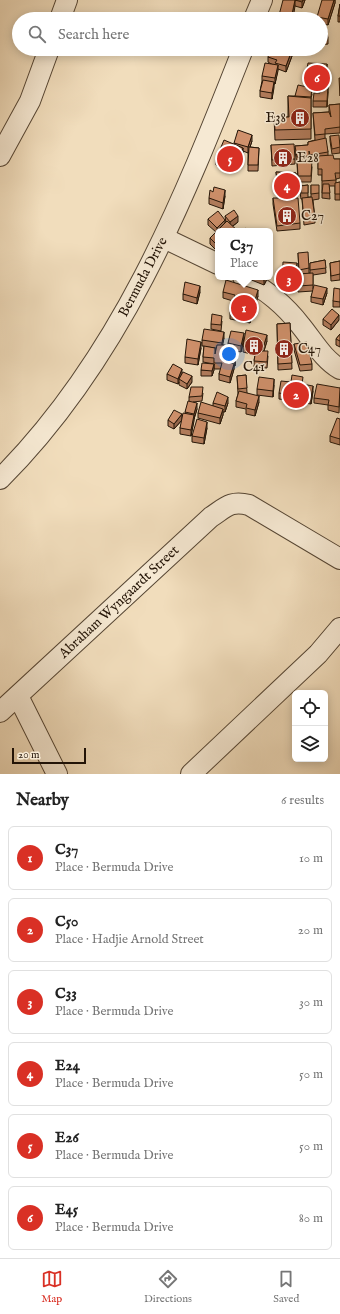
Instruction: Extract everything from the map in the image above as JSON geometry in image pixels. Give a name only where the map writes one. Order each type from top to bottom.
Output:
[{"type":"street","points":[[63,12],[67,0]]},
{"type":"street","points":[[257,12],[262,0]]},
{"type":"street","points":[[0,156],[30,101],[46,56]]},
{"type":"street","name":"Bermuda Drive","points":[[0,479],[19,460],[55,417],[88,371],[116,326],[164,238],[186,189],[239,56]]},
{"type":"street","points":[[164,238],[215,263]]},
{"type":"street","points":[[248,280],[280,302],[302,326],[316,348],[333,365],[340,369]]},
{"type":"street","name":"Abraham Wyngaardt Street","points":[[0,712],[211,517],[231,504],[249,505],[340,559]]},
{"type":"street","points":[[191,774],[302,670],[340,628]]},
{"type":"street","points":[[18,696],[57,774]]},
{"type":"building","points":[[283,0],[295,0],[292,12],[280,12]]},
{"type":"building","points":[[322,0],[334,0],[328,19],[328,12],[318,12]]},
{"type":"building","points":[[340,4],[340,16],[338,16]]},
{"type":"building","points":[[290,56],[286,66],[275,63],[277,60],[268,57]]},
{"type":"building","points":[[265,63],[278,65],[275,78],[262,76]]},
{"type":"building","points":[[308,63],[327,64],[325,81],[305,79]]},
{"type":"building","points":[[263,80],[274,82],[272,93],[260,91]]},
{"type":"building","points":[[298,85],[312,88],[311,97],[295,96]]},
{"type":"building","points":[[321,85],[328,86],[327,101],[313,101],[314,93],[320,93]]},
{"type":"building","points":[[288,96],[311,98],[311,129],[275,130],[274,117],[289,117]]},
{"type":"building","points":[[340,104],[340,127],[325,129],[325,134],[315,135],[313,113],[329,112],[331,117],[329,105]]},
{"type":"building","points":[[238,130],[252,135],[248,147],[234,143]]},
{"type":"building","points":[[339,135],[340,147],[332,149],[330,136]]},
{"type":"building","points":[[326,138],[328,152],[310,155],[309,151],[309,156],[297,157],[295,146],[308,145],[308,142]]},
{"type":"building","points":[[224,140],[243,148],[237,165],[216,159]]},
{"type":"building","points":[[294,144],[295,159],[272,160],[271,145]]},
{"type":"building","points":[[249,147],[259,148],[258,165],[248,165]]},
{"type":"building","points":[[333,155],[334,159],[340,159],[340,173],[335,173],[336,180],[322,181],[322,169],[318,169],[318,156]]},
{"type":"building","points":[[297,160],[312,161],[311,176],[298,176]]},
{"type":"building","points":[[276,172],[296,173],[296,189],[278,187]]},
{"type":"building","points":[[340,182],[340,194],[335,194],[335,183]]},
{"type":"building","points":[[323,184],[329,184],[330,193],[322,193]]},
{"type":"building","points":[[308,185],[308,193],[301,193],[300,186]]},
{"type":"building","points":[[311,185],[319,185],[319,193],[311,194]]},
{"type":"building","points":[[214,187],[225,190],[223,203],[209,198],[210,190],[213,192]]},
{"type":"building","points":[[312,197],[315,218],[304,219],[302,198]]},
{"type":"building","name":"C27","points":[[273,198],[298,198],[300,223],[277,226]]},
{"type":"building","points":[[234,210],[238,216],[230,222],[225,216]]},
{"type":"building","points":[[218,211],[225,220],[217,228],[208,219]]},
{"type":"building","points":[[227,221],[235,228],[220,228]]},
{"type":"building","points":[[215,233],[215,243],[210,238]]},
{"type":"building","points":[[308,252],[309,268],[299,270],[298,253]]},
{"type":"building","points":[[325,260],[326,268],[310,270],[310,263]]},
{"type":"building","points":[[340,261],[340,274],[331,276],[330,263]]},
{"type":"building","points":[[283,262],[297,263],[294,286],[282,284]]},
{"type":"building","points":[[313,273],[313,285],[298,286],[297,274]]},
{"type":"building","points":[[226,280],[258,290],[250,317],[230,313],[235,295],[223,292]]},
{"type":"building","points":[[185,282],[200,286],[197,298],[183,294]]},
{"type":"building","points":[[314,285],[327,288],[323,299],[311,297]]},
{"type":"building","points":[[334,288],[340,289],[340,302],[333,301]]},
{"type":"building","points":[[332,309],[339,315],[331,325],[323,319]]},
{"type":"building","points":[[212,314],[222,316],[221,325],[211,324]]},
{"type":"building","name":"C47","points":[[290,323],[292,363],[278,364],[277,324]]},
{"type":"building","points":[[204,329],[224,332],[222,343],[202,340]]},
{"type":"building","points":[[246,330],[267,335],[262,351],[268,351],[267,362],[254,361],[256,349],[243,346]]},
{"type":"building","points":[[231,331],[244,333],[241,346],[228,343]]},
{"type":"building","points":[[340,334],[340,341],[336,339]]},
{"type":"building","points":[[187,339],[201,342],[198,359],[185,357]]},
{"type":"building","points":[[307,342],[312,364],[300,365],[294,344]]},
{"type":"building","points":[[217,345],[225,345],[236,348],[235,360],[223,358],[222,360],[234,364],[230,377],[219,374],[222,363],[214,363],[214,358],[203,357],[204,346],[215,348],[215,354]]},
{"type":"building","points":[[202,363],[214,364],[212,371],[201,370]]},
{"type":"building","points":[[173,364],[182,369],[178,379],[167,374]]},
{"type":"building","points":[[183,372],[192,376],[187,384],[179,379]]},
{"type":"building","points":[[246,375],[247,388],[238,389],[237,376]]},
{"type":"building","points":[[292,375],[303,377],[302,384],[313,386],[311,398],[279,393],[281,381],[291,382]]},
{"type":"building","points":[[259,377],[274,379],[273,391],[257,389]]},
{"type":"building","points":[[317,384],[340,388],[339,407],[328,405],[329,400],[314,398]]},
{"type":"building","points":[[191,387],[203,387],[202,396],[189,397]]},
{"type":"building","points":[[239,391],[259,396],[255,410],[246,408],[247,404],[236,401]]},
{"type":"building","points":[[217,392],[228,397],[225,406],[213,403]]},
{"type":"building","points":[[188,401],[197,403],[194,414],[185,412]]},
{"type":"building","points":[[201,402],[223,409],[220,418],[198,413]]},
{"type":"building","points":[[174,410],[182,414],[174,424],[168,420]]},
{"type":"building","points":[[183,413],[194,415],[191,430],[180,428]]},
{"type":"building","points":[[337,418],[340,419],[340,439],[330,436]]},
{"type":"building","points":[[197,419],[207,422],[204,438],[192,436]]},
{"type":"place","name":"E45","points":[[317,78]]},
{"type":"place","name":"E38","points":[[300,118]]},
{"type":"place","name":"E28","points":[[283,158]]},
{"type":"place","name":"E26","points":[[230,159]]},
{"type":"place","name":"E24","points":[[287,186]]},
{"type":"place","name":"C27","points":[[287,216]]},
{"type":"place","name":"C33","points":[[289,279]]},
{"type":"place","name":"C37","points":[[244,308]]},
{"type":"place","name":"C41","points":[[254,346]]},
{"type":"place","name":"C47","points":[[284,349]]},
{"type":"place","name":"C50","points":[[296,395]]}]
